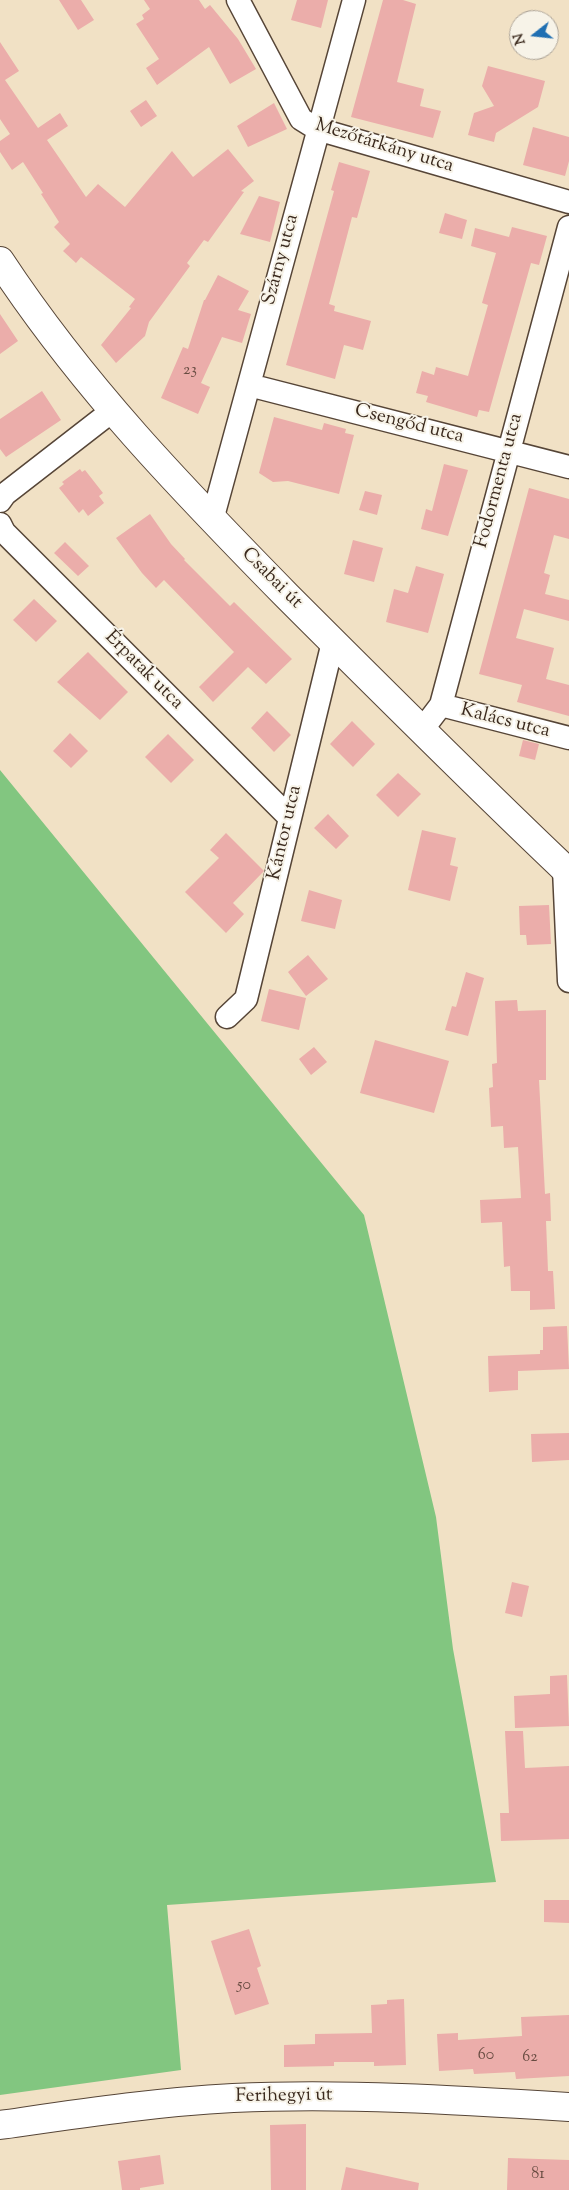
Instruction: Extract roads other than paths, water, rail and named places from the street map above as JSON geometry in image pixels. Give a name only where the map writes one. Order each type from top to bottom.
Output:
[{"type":"main road","name":"Csabai út","points":[[0,261],[64,353],[112,411],[212,520],[422,730],[567,871]]},
{"type":"main road","name":"Ferihegyi út","points":[[0,2125],[149,2104],[232,2098],[400,2097],[569,2107]]},
{"type":"street","name":"Mezőtárkány utca","points":[[238,0],[301,119],[317,129],[569,202]]},
{"type":"street","name":"Szárny utca","points":[[212,520],[317,129],[354,0]]},
{"type":"street","name":"Fodormenta utca","points":[[422,730],[441,705],[569,227]]},
{"type":"street","name":"Csengőd utca","points":[[249,385],[569,467]]},
{"type":"street","points":[[0,501],[4,494],[112,411]]},
{"type":"street","name":"Érpatak utca","points":[[0,524],[4,532],[289,817]]},
{"type":"street","name":"Kántor utca","points":[[227,1017],[246,999],[333,642]]},
{"type":"street","name":"Kalács utca","points":[[441,705],[569,738]]},
{"type":"street","points":[[567,871],[569,981]]}]
